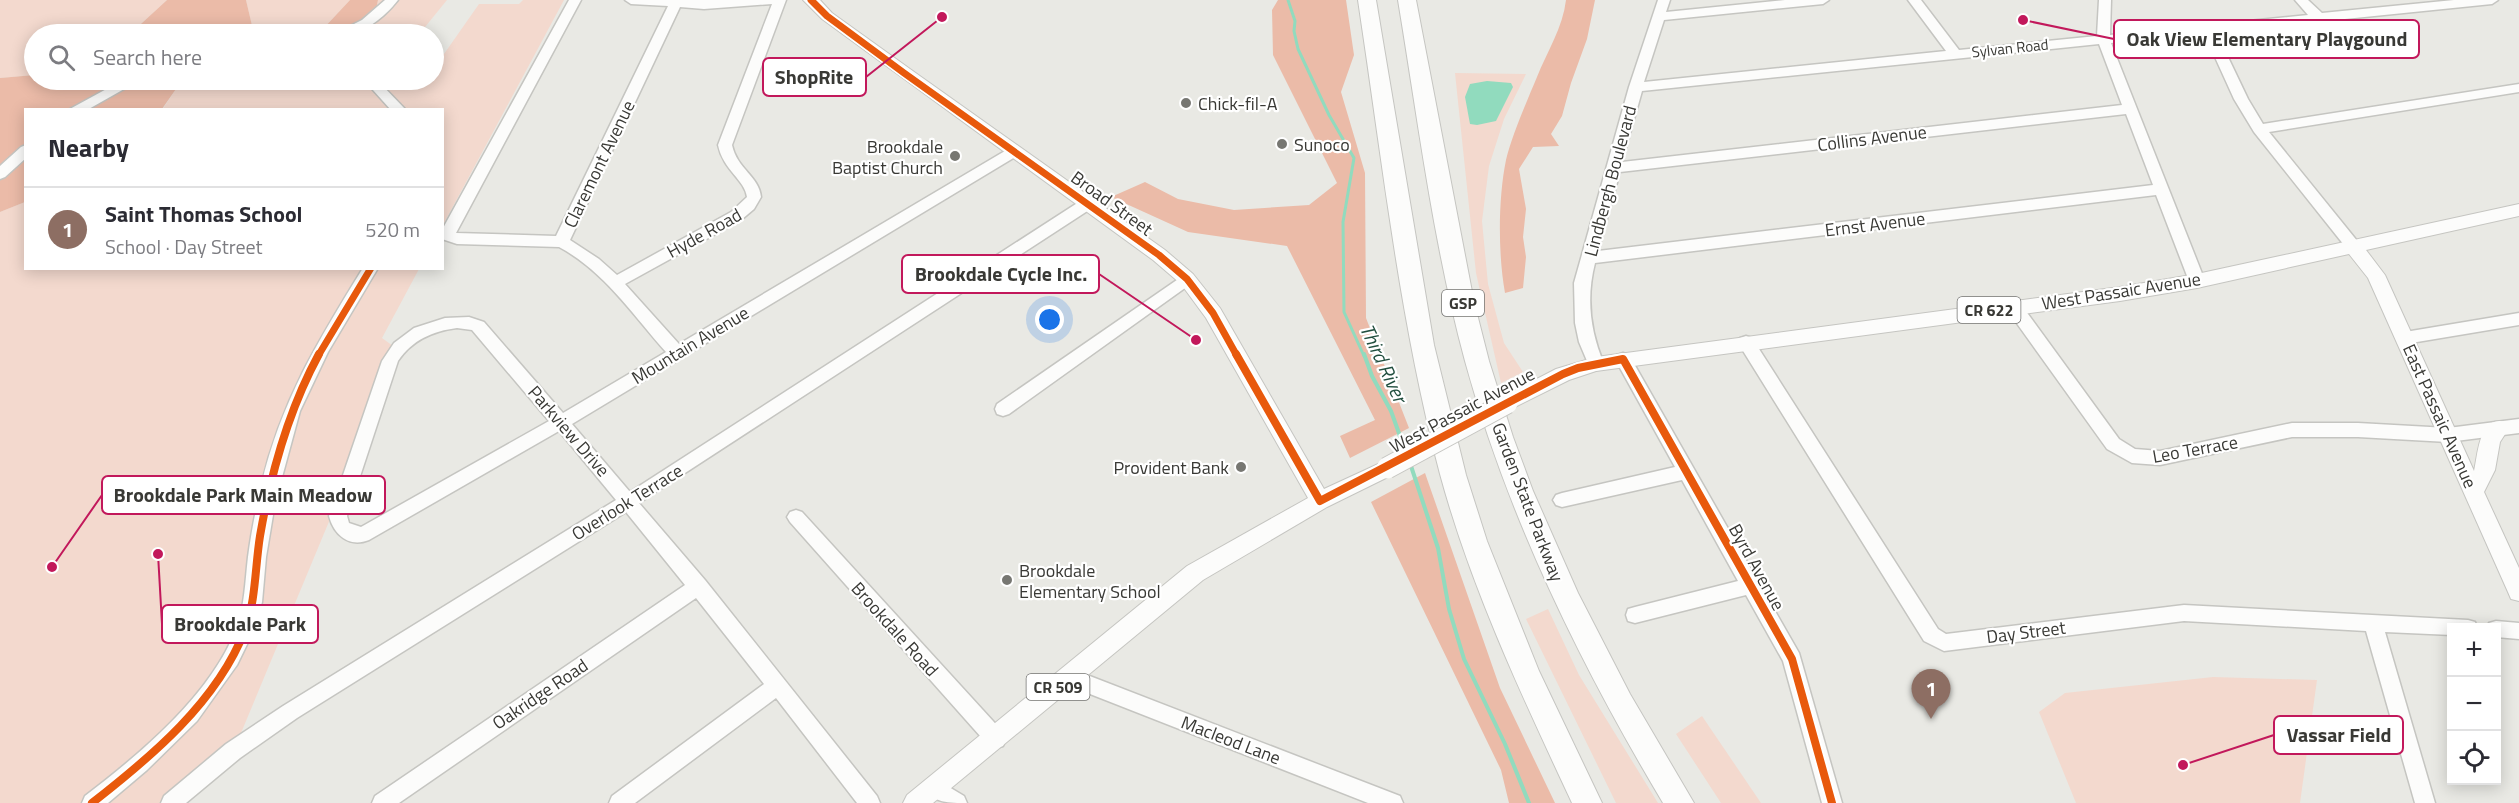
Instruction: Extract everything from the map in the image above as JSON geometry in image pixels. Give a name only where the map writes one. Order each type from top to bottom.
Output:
[{"type":"highway","name":"GSP","points":[[1367,0],[1422,345],[1453,475],[1478,550],[1521,663],[1587,803]]},
{"type":"highway","name":"Garden State Parkway","points":[[1407,0],[1454,260],[1483,381],[1509,459],[1565,594],[1608,681],[1679,803]]},
{"type":"highway","points":[[1658,770],[1684,803]]},
{"type":"main road","name":"Broad Street","points":[[810,0],[827,16],[904,73],[1159,255],[1187,279],[1213,313],[1320,501]]},
{"type":"main road","name":"West Passaic Avenue","points":[[1320,501],[1563,374],[1596,364],[1746,342],[2120,294],[2197,281],[2519,210]]},
{"type":"main road","points":[[2376,275],[2375,256],[2387,238]]},
{"type":"main road","name":"East Passaic Avenue","points":[[2353,246],[2376,275],[2519,592]]},
{"type":"main road","points":[[2474,492],[2485,470],[2490,439],[2509,427]]},
{"type":"main road","name":"CR 509","points":[[915,803],[996,739],[1195,573],[1320,501]]},
{"type":"street","points":[[366,24],[392,0]]},
{"type":"street","points":[[380,24],[402,0]]},
{"type":"street","points":[[561,242],[457,239],[447,235],[575,0]]},
{"type":"street","points":[[634,0],[675,5],[734,5],[779,0]]},
{"type":"street","name":"Hyde Road","points":[[614,283],[736,216],[754,201],[756,191],[731,167],[726,156],[725,145],[779,0]]},
{"type":"street","name":"Lindbergh Boulevard","points":[[1596,364],[1587,342],[1581,302],[1582,283],[1636,87],[1664,0]]},
{"type":"street","points":[[1658,17],[1823,0]]},
{"type":"street","points":[[1914,0],[1955,54]]},
{"type":"street","points":[[2105,0],[2103,38],[2197,281]]},
{"type":"street","points":[[2301,0],[2318,17]]},
{"type":"street","name":"Sylvan Road","points":[[1636,87],[2492,0]]},
{"type":"street","name":"Claremont Avenue","points":[[675,5],[561,242],[575,248],[614,283],[677,353]]},
{"type":"street","points":[[2208,28],[2241,99],[2259,129],[2353,246]]},
{"type":"street","points":[[2259,129],[2519,88]]},
{"type":"street","points":[[79,108],[114,90]]},
{"type":"street","points":[[380,90],[397,108]]},
{"type":"street","name":"Collins Avenue","points":[[1613,168],[2131,109]]},
{"type":"street","name":"Mountain Avenue","points":[[363,535],[561,422],[1015,151]]},
{"type":"street","points":[[0,174],[24,152]]},
{"type":"street","name":"Ernst Avenue","points":[[1589,258],[2161,189]]},
{"type":"street","name":"Overlook Terrace","points":[[171,803],[232,751],[290,712],[629,501],[1087,204]]},
{"type":"street","points":[[92,803],[168,738],[207,693],[233,658],[246,630],[254,602],[255,574],[269,490],[286,424],[308,373],[369,270]]},
{"type":"street","points":[[1003,409],[1187,279]]},
{"type":"street","name":"Leo Terrace","points":[[2014,307],[2113,444],[2133,456],[2160,458],[2292,430],[2358,430],[2448,435],[2509,427]]},
{"type":"street","points":[[2405,338],[2519,319]]},
{"type":"street","name":"Parkview Drive","points":[[363,535],[350,533],[341,527],[338,516],[393,354],[421,333],[452,321],[464,320],[478,326],[699,586],[870,803]]},
{"type":"street","name":"Day Street","points":[[1746,342],[1931,635],[1944,643],[2184,613],[2447,626]]},
{"type":"street","name":"Byrd Avenue","points":[[1623,359],[1792,659],[1832,803]]},
{"type":"street","points":[[1562,500],[1686,472]]},
{"type":"street","name":"Brookdale Road","points":[[796,517],[996,739]]},
{"type":"street","name":"Oakridge Road","points":[[382,803],[699,586]]},
{"type":"street","points":[[1635,615],[1750,586]]},
{"type":"street","points":[[2373,622],[2425,803]]},
{"type":"street","points":[[2501,629],[2519,631]]},
{"type":"street","name":"Macleod Lane","points":[[1069,677],[1393,803]]},
{"type":"street","points":[[619,803],[778,685]]},
{"type":"street","points":[[934,788],[957,803]]},
{"type":"shaded area","points":[[0,0],[167,0],[141,24],[24,24],[24,76],[0,78]]},
{"type":"shaded area","points":[[167,0],[246,0],[252,24],[141,24]]},
{"type":"shaded area","points":[[246,0],[350,0],[328,24],[252,24]]},
{"type":"shaded area","points":[[350,0],[378,0],[373,24],[328,24]]},
{"type":"shaded area","points":[[378,0],[447,0],[428,24],[373,24]]},
{"type":"shaded area","points":[[523,0],[564,0],[444,223],[444,108],[163,108],[175,90],[444,90],[444,54],[479,4],[519,4]]},
{"type":"shaded area","points":[[1278,0],[1346,0],[1354,55],[1341,92],[1365,173],[1366,318],[1409,428],[1350,458],[1340,436],[1375,420],[1287,246],[1188,232],[1111,197],[1145,182],[1178,199],[1234,210],[1309,205],[1337,183],[1273,55],[1272,10]]},
{"type":"shaded area","points":[[1566,0],[1595,0],[1587,39],[1562,116],[1551,134],[1559,146],[1533,147],[1519,169],[1526,209],[1523,237],[1526,257],[1523,288],[1505,293],[1500,227],[1501,192],[1506,160],[1520,118],[1558,30]]},
{"type":"shaded area","points":[[1455,73],[1526,74],[1504,119],[1489,166],[1482,221],[1488,284],[1504,343],[1523,372],[1501,383],[1476,273]]},
{"type":"shaded area","points":[[24,76],[24,90],[175,90],[163,108],[24,108],[24,202],[0,212],[0,78]]},
{"type":"shaded area","points":[[1487,81],[1511,83],[1513,87],[1496,121],[1470,124],[1465,97],[1470,84]]},
{"type":"shaded area","points":[[24,202],[24,270],[418,270],[382,338],[400,351],[231,757],[177,803],[0,803],[0,212]]},
{"type":"shaded area","points":[[1425,473],[1500,688],[1555,803],[1509,803],[1501,770],[1371,502]]},
{"type":"shaded area","points":[[1548,609],[1579,675],[1658,803],[1616,803],[1526,619]]},
{"type":"shaded area","points":[[2213,677],[2317,680],[2300,803],[2076,803],[2039,712],[2065,693]]},
{"type":"shaded area","points":[[1702,716],[1761,803],[1721,803],[1676,734]]},
{"type":"waterway","name":"Third River","points":[[1288,0],[1295,21],[1294,31],[1298,49],[1329,115],[1354,158],[1343,222],[1344,312],[1364,356]]},
{"type":"waterway","name":"Third River","points":[[1364,354],[1372,376],[1391,411],[1405,450]]},
{"type":"waterway","name":"Third River","points":[[1410,463],[1438,548],[1449,609],[1464,659],[1505,744],[1529,803]]},
{"type":"cycle path","points":[[811,0],[827,16],[1159,255],[1187,279],[1213,313],[1320,501],[1563,374],[1578,368],[1623,359],[1792,659],[1832,803]]},
{"type":"cycle path","points":[[92,803],[140,764],[165,740],[190,714],[231,659],[245,630],[253,602],[257,557],[266,503],[284,433],[301,390],[322,348],[370,270]]},
{"type":"place","name":"ShopRite","points":[[942,17]]},
{"type":"place","name":"Oak View Elementary Playgound","points":[[2023,20]]},
{"type":"place","name":"Chick-fil-A","points":[[1186,103]]},
{"type":"place","name":"Sunoco","points":[[1282,144]]},
{"type":"place","name":"Brookdale Baptist Church","points":[[955,156]]},
{"type":"place","name":"Brookdale Cycle Inc.","points":[[1196,340]]},
{"type":"place","name":"Provident Bank","points":[[1241,467]]},
{"type":"place","name":"Brookdale Park","points":[[158,554]]},
{"type":"place","name":"Brookdale Park Main Meadow","points":[[52,567]]},
{"type":"place","name":"Brookdale Elementary School","points":[[1007,580]]},
{"type":"place","name":"Saint Thomas School","points":[[1931,719]]},
{"type":"place","name":"Vassar Field","points":[[2183,765]]}]
